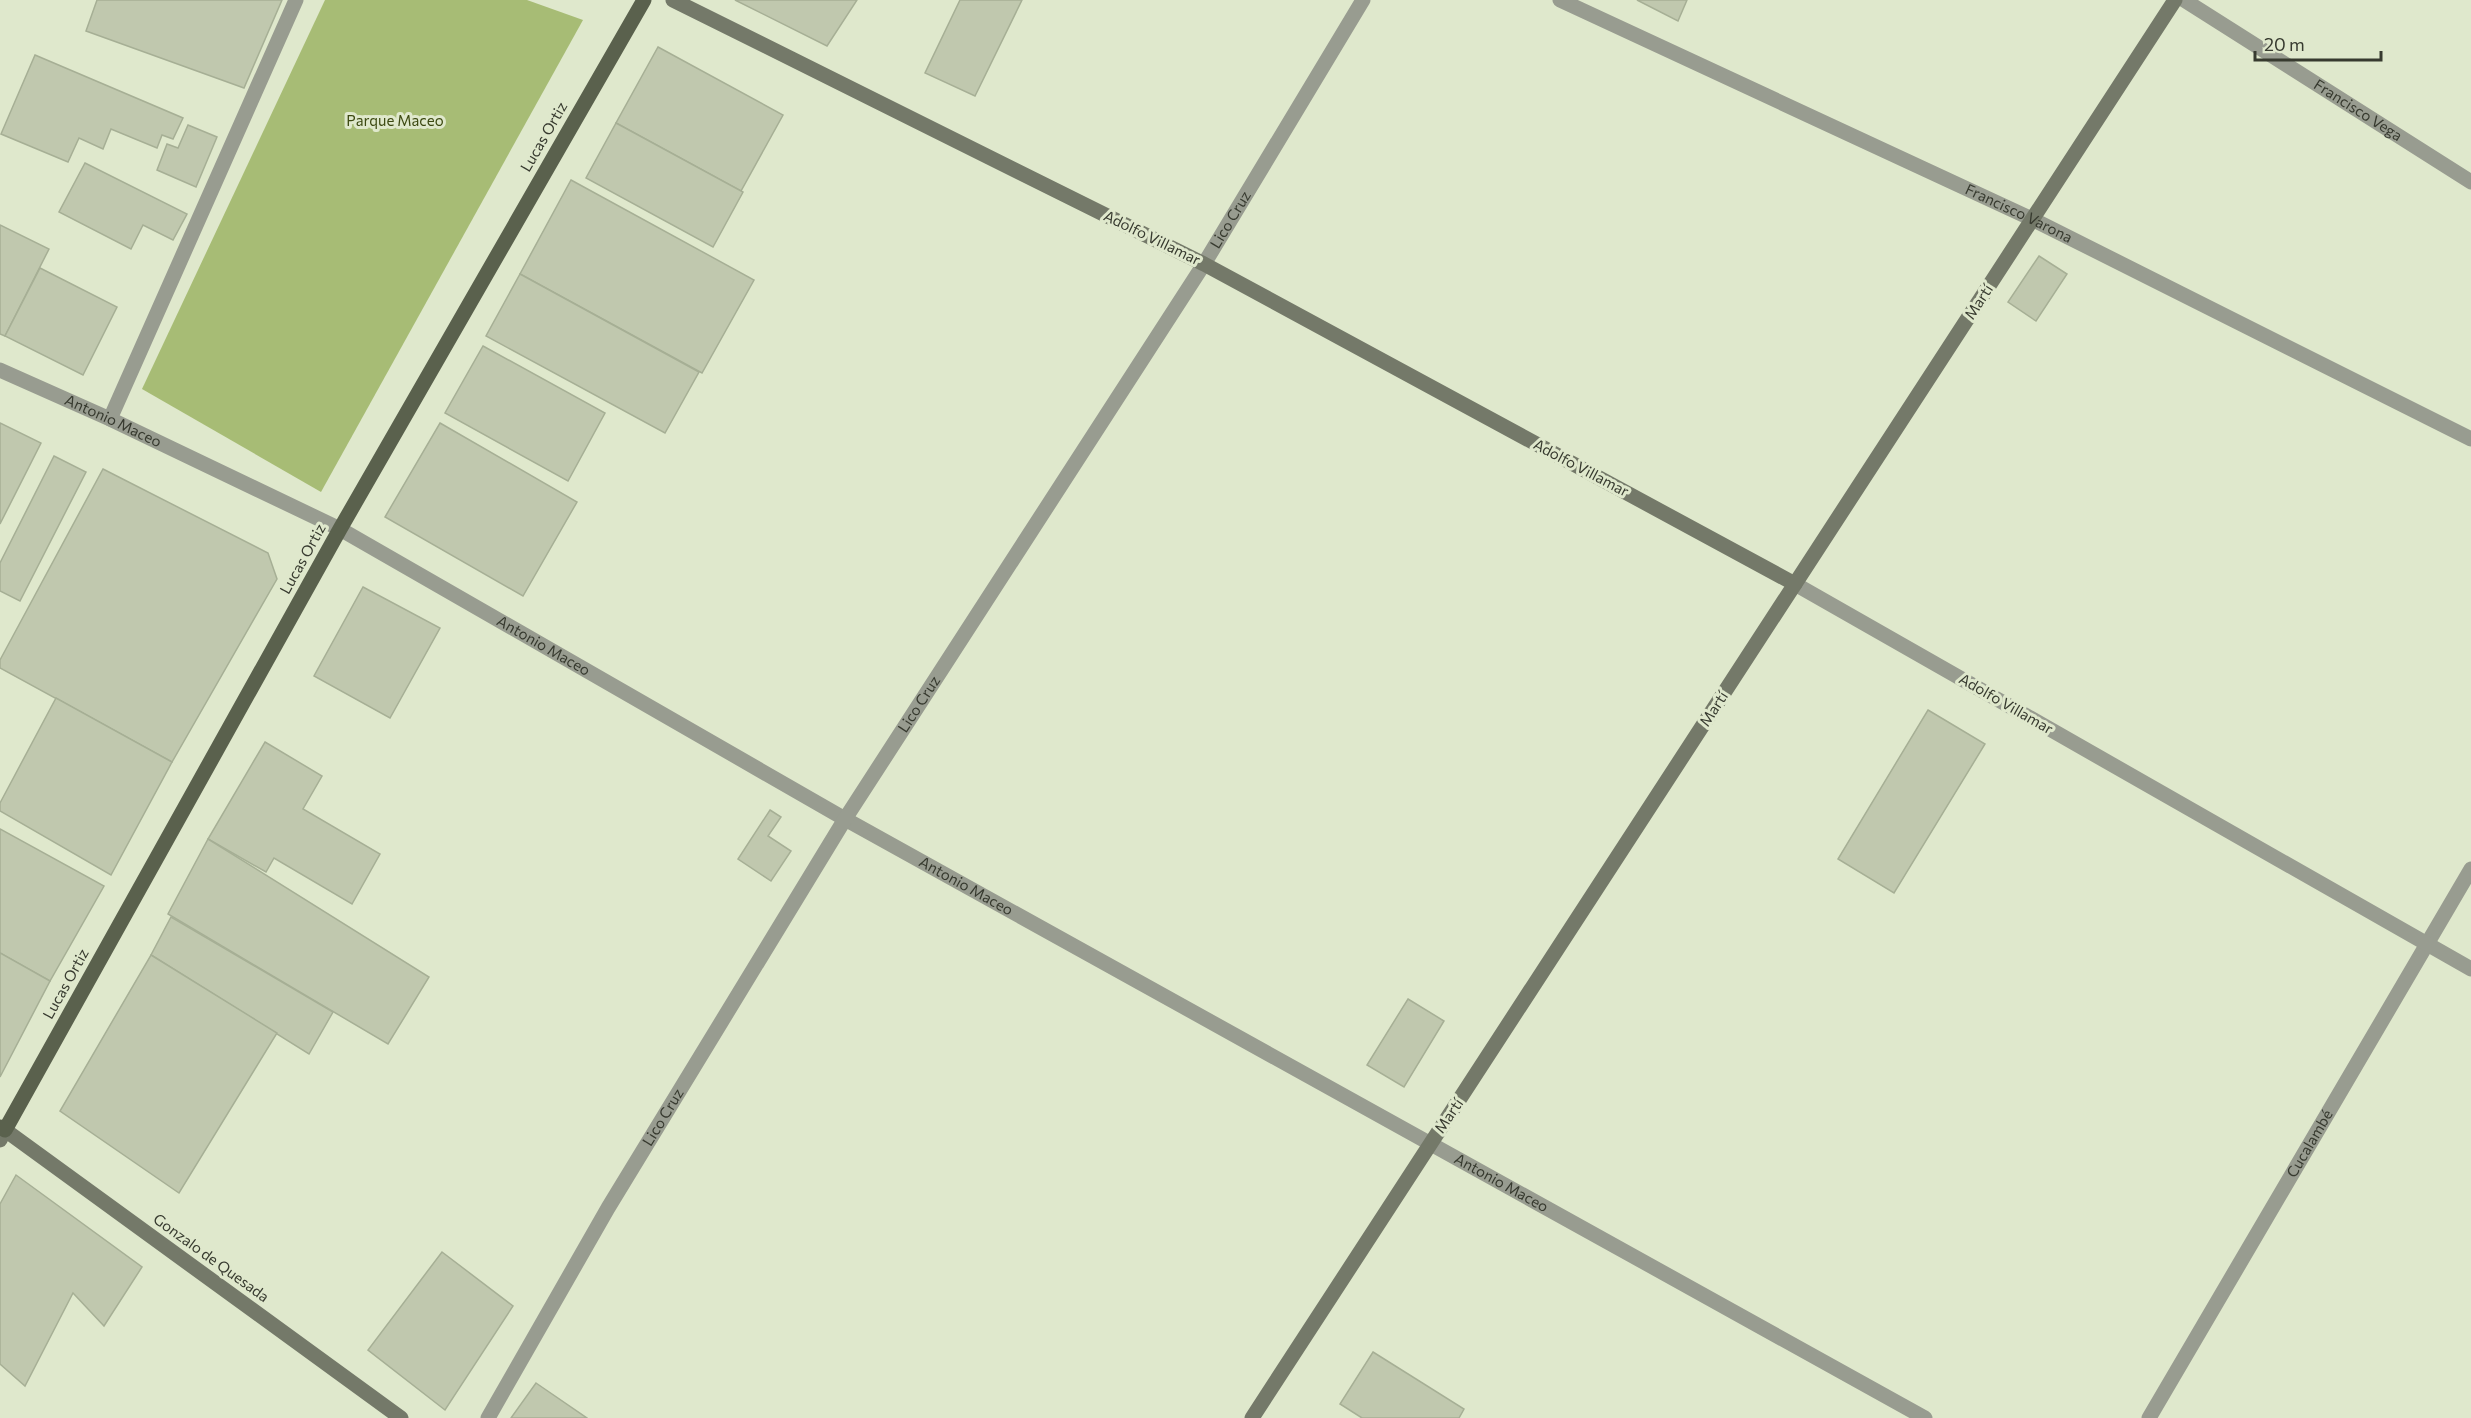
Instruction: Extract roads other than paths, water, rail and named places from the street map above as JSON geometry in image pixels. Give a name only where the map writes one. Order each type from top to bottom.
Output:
[{"type":"main road","name":"Lucas Ortiz","points":[[2,1132],[340,529],[644,0]]},
{"type":"main road","name":"Adolfo Villamar","points":[[673,0],[1204,264],[1795,584]]},
{"type":"main road","name":"Martí","points":[[1252,1418],[2175,0]]},
{"type":"main road","name":"Gonzalo de Quesada","points":[[2,1132],[401,1418]]},
{"type":"street","points":[[110,419],[296,0]]},
{"type":"street","name":"Lico Cruz","points":[[488,1418],[608,1208],[845,819],[1204,264],[1364,0]]},
{"type":"street","name":"Francisco Varona","points":[[1560,0],[2032,219],[2471,439]]},
{"type":"street","name":"Francisco Vega","points":[[2184,0],[2471,182]]},
{"type":"street","name":"Antonio Maceo","points":[[0,370],[110,419],[340,529],[845,819],[1432,1142],[1925,1418]]},
{"type":"street","name":"Adolfo Villamar","points":[[1795,584],[2471,969]]},
{"type":"street","name":"Cucalambé","points":[[2149,1418],[2471,869]]},
{"type":"park label","name":"Parque Maceo","points":[[395,121]]}]
